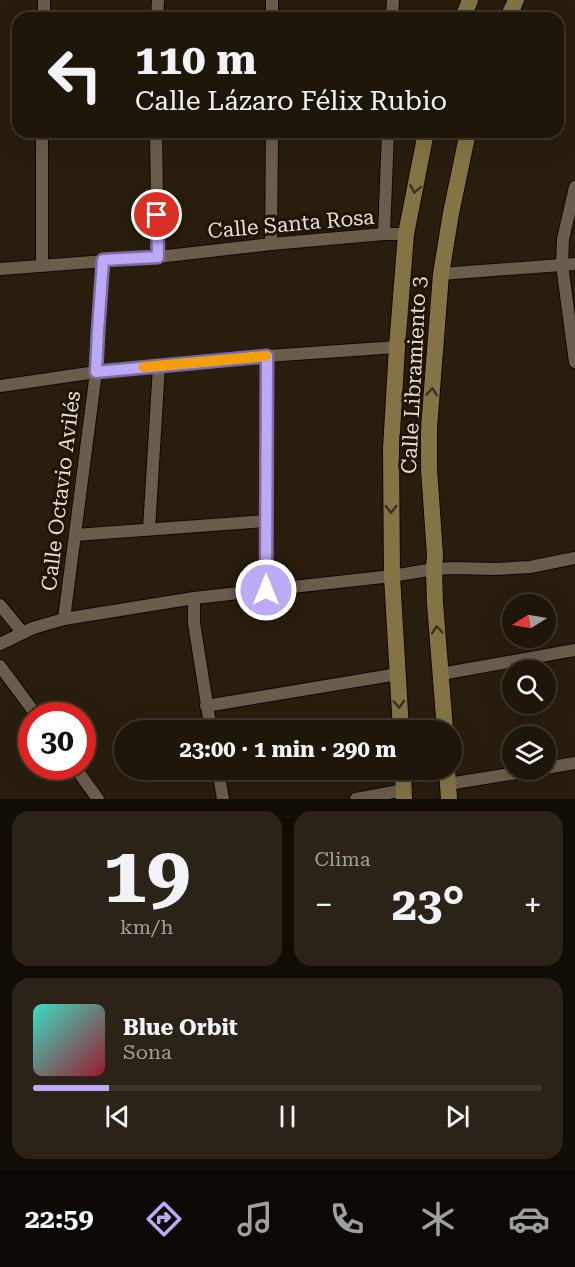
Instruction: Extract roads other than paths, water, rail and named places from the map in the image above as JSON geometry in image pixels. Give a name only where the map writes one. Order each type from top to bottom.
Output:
[{"type":"street","points":[[42,138],[42,265]]},
{"type":"street","points":[[156,138],[158,257]]},
{"type":"street","points":[[272,138],[272,244]]},
{"type":"street","points":[[384,234],[388,138]]},
{"type":"street","name":"Calle Libramiento 3","points":[[400,720],[392,576],[391,449],[406,234],[425,138]]},
{"type":"street","name":"Calle Libramiento 3","points":[[444,720],[435,603],[429,428],[441,274],[467,138]]},
{"type":"street","points":[[575,187],[562,239],[569,264],[575,362]]},
{"type":"street","name":"Calle Santa Rosa","points":[[0,269],[158,257],[384,234],[406,234]]},
{"type":"street","name":"Calle Octavio Avilés","points":[[64,619],[96,372],[103,260]]},
{"type":"street","points":[[441,274],[569,264]]},
{"type":"street","points":[[0,386],[96,372],[397,347]]},
{"type":"street","points":[[266,590],[267,356]]},
{"type":"street","points":[[149,529],[159,366]]},
{"type":"street","points":[[75,535],[265,521]]},
{"type":"street","points":[[0,644],[22,633],[64,619],[194,598],[392,576],[434,569],[530,567],[575,558]]},
{"type":"street","points":[[194,598],[194,623],[209,720]]},
{"type":"street","points":[[0,605],[22,633]]},
{"type":"street","points":[[441,674],[575,650]]},
{"type":"street","points":[[0,666],[27,702]]},
{"type":"street","points":[[206,706],[398,674]]},
{"type":"street","points":[[556,766],[575,763]]},
{"type":"street","points":[[448,784],[502,775]]},
{"type":"street","points":[[84,780],[98,799]]},
{"type":"street","points":[[220,780],[223,799]]},
{"type":"street","points":[[356,799],[404,795],[403,780]]}]
